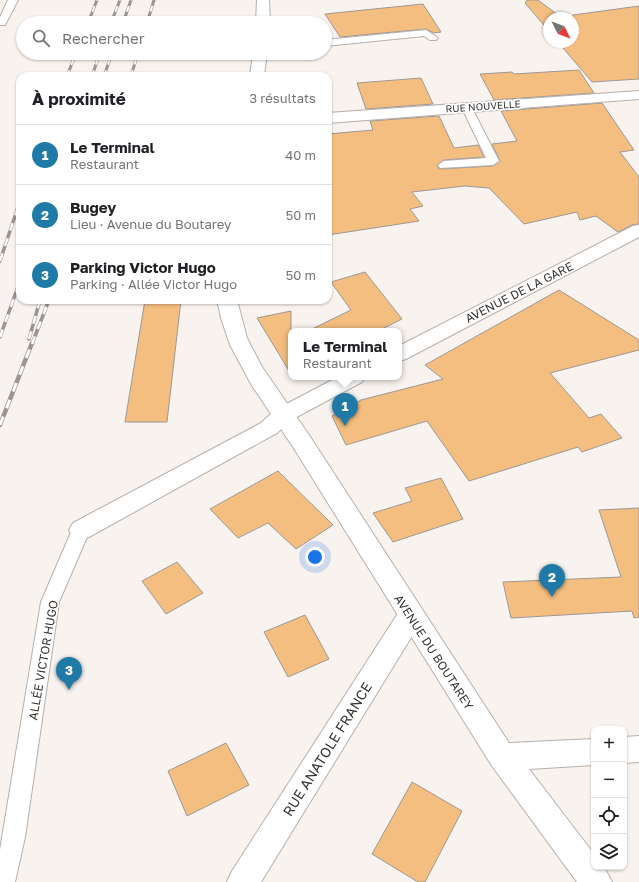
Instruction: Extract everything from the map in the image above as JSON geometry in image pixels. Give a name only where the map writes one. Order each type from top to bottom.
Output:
[{"type":"street","points":[[263,0],[263,16]]},
{"type":"street","points":[[258,72],[259,60]]},
{"type":"street","name":"RUE NOUVELLE","points":[[332,118],[639,95]]},
{"type":"street","name":"AVENUE DE LA GARE","points":[[402,352],[639,230]]},
{"type":"street","name":"AVENUE DU BOUTAREY","points":[[227,304],[237,338],[246,357],[502,757],[596,882]]},
{"type":"street","points":[[283,414],[349,380]]},
{"type":"street","name":"ALLÉE VICTOR HUGO","points":[[81,530],[269,428],[283,414]]},
{"type":"street","name":"RUE ANATOLE FRANCE","points":[[243,882],[411,615]]},
{"type":"street","points":[[627,750],[639,749]]},
{"type":"street","points":[[502,757],[591,752]]},
{"type":"lane","points":[[0,22],[2,23],[12,0]]},
{"type":"lane","points":[[332,42],[426,32],[433,38]]},
{"type":"lane","points":[[444,165],[493,161],[467,108]]},
{"type":"lane","name":"ALLÉE VICTOR HUGO","points":[[4,882],[14,837],[50,602],[81,530]]},
{"type":"building","points":[[527,0],[538,0],[554,12],[543,12],[543,24],[525,3]]},
{"type":"building","points":[[423,4],[441,32],[434,33],[426,29],[340,37],[332,25],[332,16],[326,16],[325,14]]},
{"type":"building","points":[[639,6],[639,79],[592,82],[563,48],[579,48],[579,14]]},
{"type":"building","points":[[579,70],[594,93],[494,100],[480,74],[512,72],[514,74]]},
{"type":"building","points":[[421,78],[433,104],[366,109],[357,83]]},
{"type":"building","points":[[602,103],[634,150],[620,152],[639,177],[639,224],[632,225],[618,232],[596,216],[580,220],[577,212],[524,224],[489,188],[465,186],[412,192],[423,206],[410,209],[419,221],[332,234],[332,134],[373,130],[370,121],[439,116],[454,148],[478,145],[484,157],[444,160],[437,165],[439,169],[493,166],[500,161],[492,144],[517,141],[501,111]]},
{"type":"building","points":[[365,272],[402,319],[384,328],[314,328],[351,310],[332,282]]},
{"type":"building","points":[[559,290],[639,340],[639,350],[550,373],[589,418],[601,414],[622,438],[582,452],[578,447],[469,481],[427,421],[346,445],[332,416],[361,400],[443,379],[425,365]]},
{"type":"building","points":[[144,304],[181,304],[167,422],[125,422]]},
{"type":"building","points":[[291,311],[291,328],[288,328],[288,369],[257,318]]},
{"type":"building","points":[[278,471],[333,525],[296,549],[268,523],[238,538],[210,509]]},
{"type":"building","points":[[441,478],[463,519],[393,542],[373,513],[412,501],[405,488]]},
{"type":"building","points":[[639,508],[639,617],[634,618],[632,611],[511,618],[503,582],[621,577],[599,510]]},
{"type":"building","points":[[177,562],[203,593],[166,614],[142,581]]},
{"type":"building","points":[[305,615],[329,659],[288,677],[264,632]]},
{"type":"building","points":[[226,743],[249,785],[187,816],[168,771]]},
{"type":"building","points":[[412,782],[462,811],[425,882],[418,882],[372,854]]},
{"type":"railway","points":[[91,16],[97,0]]},
{"type":"railway","points":[[114,16],[120,0]]},
{"type":"railway","points":[[125,16],[131,0]]},
{"type":"railway","points":[[149,16],[154,0]]},
{"type":"railway","points":[[69,72],[73,60]]},
{"type":"railway","points":[[93,72],[98,60]]},
{"type":"railway","points":[[105,72],[110,60]]},
{"type":"railway","points":[[132,72],[136,60]]},
{"type":"railway","points":[[0,261],[16,213]]},
{"type":"railway","points":[[0,337],[16,292]]},
{"type":"railway","points":[[29,339],[39,304]]},
{"type":"railway","points":[[32,344],[47,304]]},
{"type":"railway","points":[[0,425],[32,343]]},
{"type":"place","name":"Le Terminal","points":[[345,426]]},
{"type":"place","name":"Bugey","points":[[552,597]]},
{"type":"place","name":"Parking Victor Hugo","points":[[69,690]]}]
